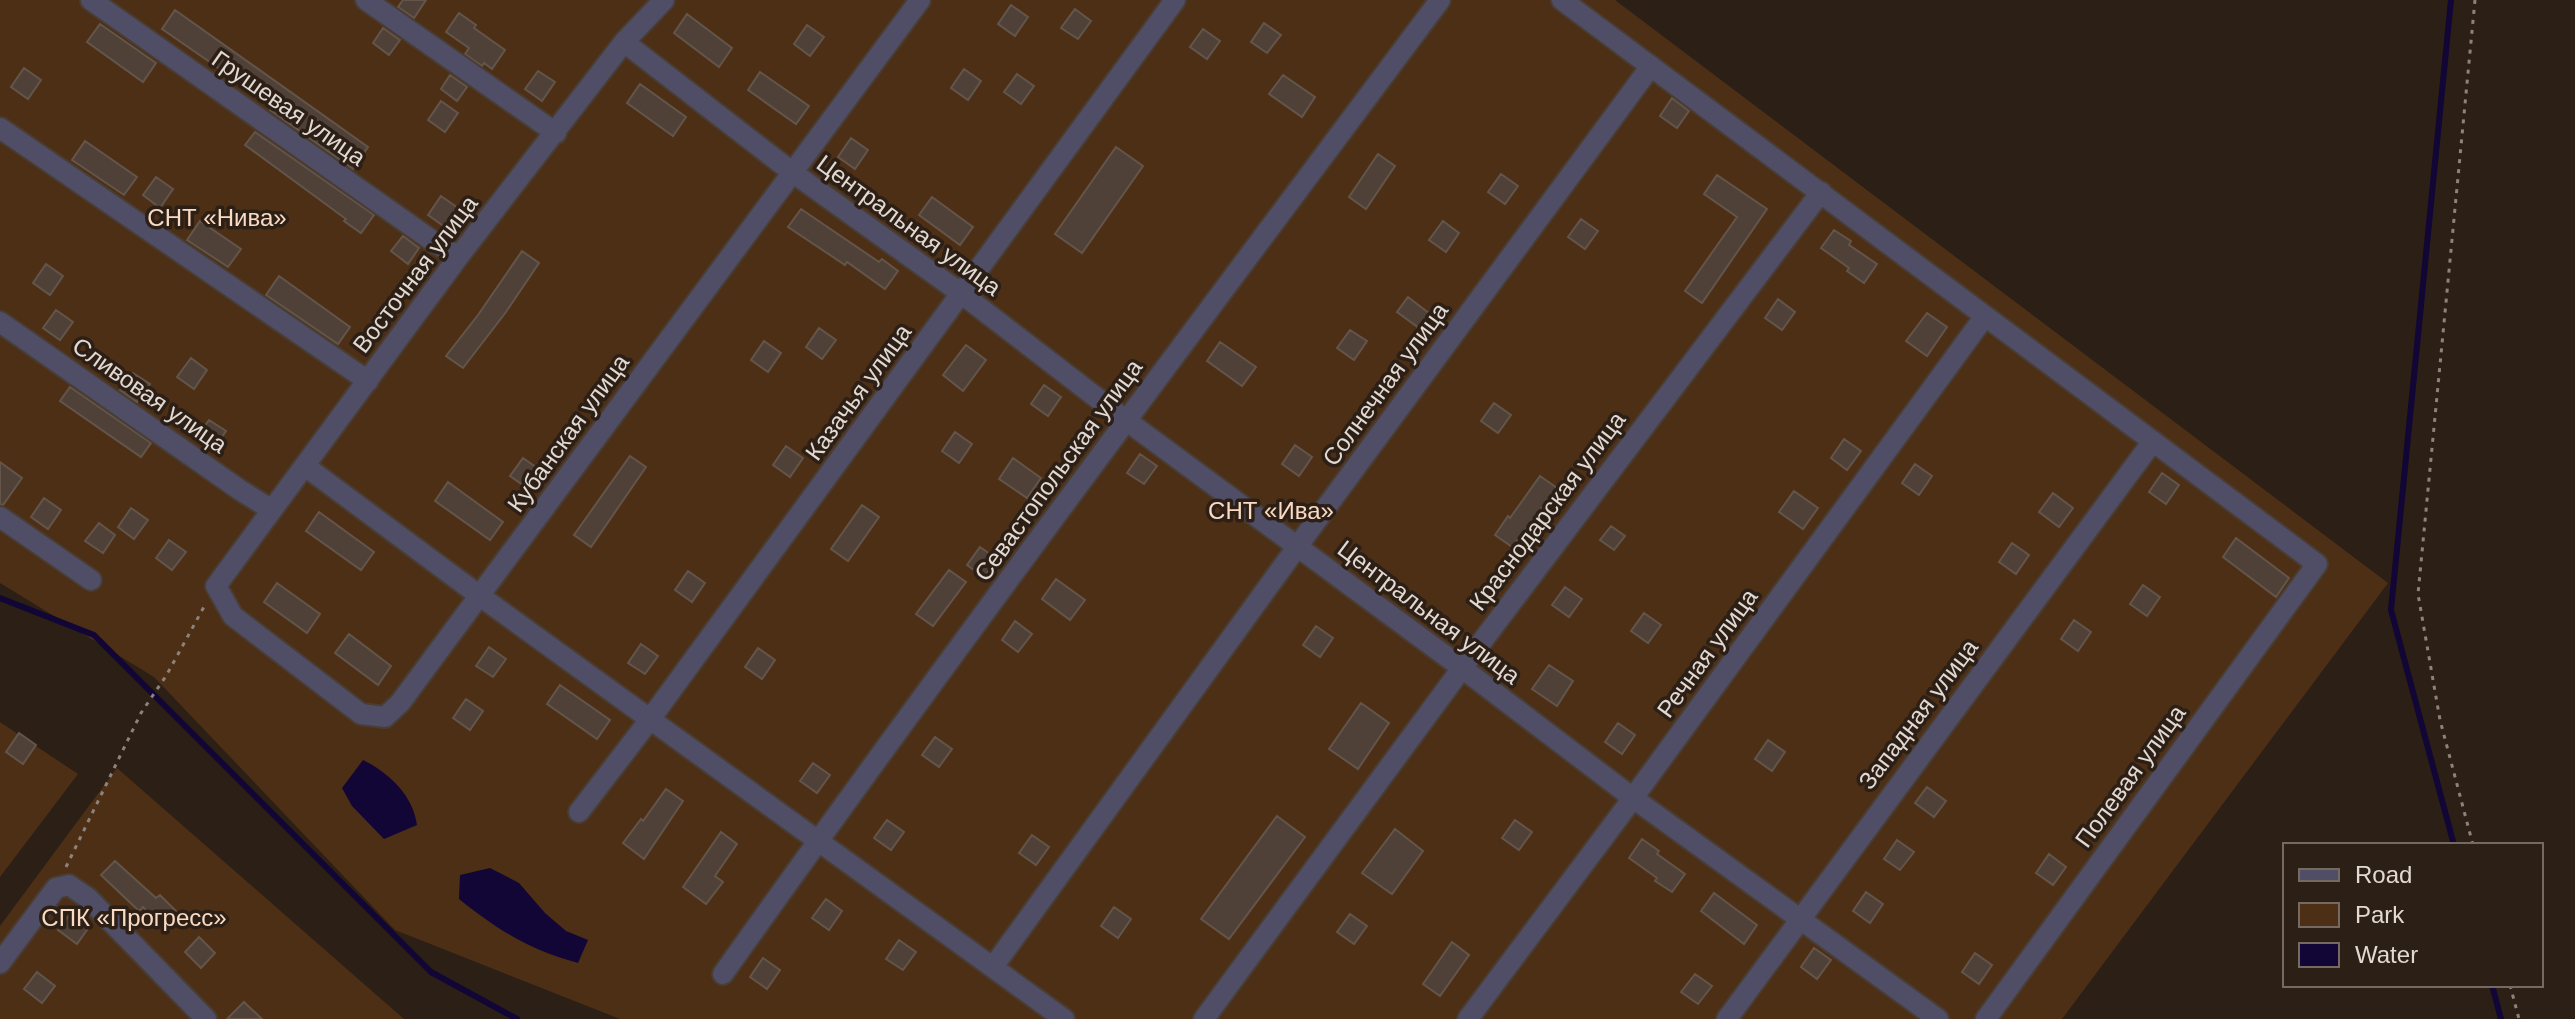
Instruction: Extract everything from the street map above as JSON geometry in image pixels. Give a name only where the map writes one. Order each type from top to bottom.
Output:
[{"type":"street","name":"Грушевая улица","points":[[91,0],[437,244],[459,256]]},
{"type":"street","points":[[366,0],[556,133]]},
{"type":"street","name":"Кубанская улица","points":[[216,586],[233,616],[361,714],[385,717],[400,703],[480,596],[920,0]]},
{"type":"street","name":"Казачья улица","points":[[579,812],[651,718],[1175,0]]},
{"type":"street","name":"Севастопольская улица","points":[[723,974],[1127,421],[1440,0]]},
{"type":"street","points":[[1562,0],[2153,441]]},
{"type":"street","name":"Восточная улица","points":[[216,586],[459,256],[657,3]]},
{"type":"street","name":"Центральная улица","points":[[624,42],[792,172],[962,294],[1127,421],[1633,798],[1938,1019]]},
{"type":"street","name":"Солнечная улица","points":[[993,967],[1651,66]]},
{"type":"street","points":[[0,128],[368,381]]},
{"type":"street","name":"Краснодарская улица","points":[[1204,1019],[1462,668],[1821,192]]},
{"type":"street","name":"Речная улица","points":[[1468,1019],[1985,316]]},
{"type":"street","name":"Сливовая улица","points":[[0,322],[272,510]]},
{"type":"street","name":"Полевая улица","points":[[1986,1019],[2317,564],[2153,441]]},
{"type":"street","name":"Западная улица","points":[[1727,1019],[2153,441]]},
{"type":"street","points":[[305,466],[1064,1019]]},
{"type":"street","points":[[0,517],[91,580]]},
{"type":"street","points":[[0,963],[56,888],[69,885],[88,898],[206,1019]]},
{"type":"path","points":[[2472,843],[2440,720],[2418,594],[2464,140],[2475,0]]},
{"type":"path","points":[[56,888],[141,713],[216,586]]},
{"type":"path","points":[[2511,987],[2519,1019]]},
{"type":"green space","name":"СНТ «Ива»","points":[[0,0],[1615,0],[2388,583],[2062,1019],[620,1019],[395,930],[154,677],[0,583]]},
{"type":"green space","points":[[0,722],[78,774],[0,877]]},
{"type":"green space","name":"СПК «Прогресс»","points":[[117,768],[404,1019],[0,1019],[0,926]]},
{"type":"water","points":[[363,760],[382,771],[398,786],[411,804],[417,825],[384,839],[352,806],[342,788]]},
{"type":"water","points":[[490,868],[519,883],[545,913],[566,931],[588,940],[578,963],[515,938],[459,899],[460,875]]},
{"type":"building","points":[[403,0],[426,0],[414,18],[398,7]]},
{"type":"building","points":[[1011,5],[1028,17],[1015,36],[998,24]]},
{"type":"building","points":[[1075,9],[1091,21],[1078,39],[1061,28]]},
{"type":"building","points":[[175,10],[368,147],[353,169],[270,110],[272,107],[240,83],[162,29]]},
{"type":"building","points":[[459,13],[505,50],[492,69],[465,54],[469,48],[446,32]]},
{"type":"building","points":[[687,14],[732,48],[719,67],[674,33]]},
{"type":"building","points":[[1264,23],[1281,35],[1267,53],[1251,42]]},
{"type":"building","points":[[100,24],[156,63],[143,82],[87,42]]},
{"type":"building","points":[[807,25],[824,37],[810,56],[794,44]]},
{"type":"building","points":[[383,28],[400,40],[389,55],[373,43]]},
{"type":"building","points":[[1203,29],[1220,41],[1207,59],[1190,47]]},
{"type":"building","points":[[24,68],[41,80],[28,99],[11,87]]},
{"type":"building","points":[[964,69],[981,81],[968,100],[951,88]]},
{"type":"building","points":[[538,71],[555,82],[542,101],[525,89]]},
{"type":"building","points":[[760,72],[809,106],[796,124],[748,90]]},
{"type":"building","points":[[1017,74],[1034,86],[1021,104],[1004,92]]},
{"type":"building","points":[[450,75],[467,87],[457,101],[441,89]]},
{"type":"building","points":[[1283,75],[1315,97],[1302,117],[1269,94]]},
{"type":"building","points":[[640,84],[686,117],[673,136],[627,103]]},
{"type":"building","points":[[1672,98],[1689,111],[1677,128],[1660,116]]},
{"type":"building","points":[[441,101],[458,113],[445,132],[428,120]]},
{"type":"building","points":[[255,132],[374,215],[361,233],[245,145]]},
{"type":"building","points":[[851,138],[868,150],[855,169],[838,157]]},
{"type":"building","points":[[85,141],[137,177],[124,195],[72,160]]},
{"type":"building","points":[[1116,147],[1143,166],[1082,253],[1055,234]]},
{"type":"building","points":[[1378,154],[1395,166],[1366,209],[1349,197]]},
{"type":"building","points":[[1501,174],[1518,186],[1505,204],[1488,192]]},
{"type":"building","points":[[1717,175],[1767,209],[1702,303],[1685,291],[1737,217],[1704,194]]},
{"type":"building","points":[[156,177],[173,189],[160,208],[143,195]]},
{"type":"building","points":[[441,196],[458,208],[445,227],[428,215]]},
{"type":"building","points":[[932,197],[973,227],[960,245],[919,215]]},
{"type":"building","points":[[801,209],[879,262],[882,259],[898,271],[885,289],[788,227]]},
{"type":"building","points":[[1581,219],[1598,231],[1585,249],[1568,237]]},
{"type":"building","points":[[200,221],[241,249],[228,267],[187,240]]},
{"type":"building","points":[[1443,221],[1459,233],[1446,252],[1429,240]]},
{"type":"building","points":[[1834,230],[1851,241],[1849,245],[1877,264],[1864,283],[1821,248]]},
{"type":"building","points":[[403,236],[419,248],[408,264],[391,251]]},
{"type":"building","points":[[522,251],[539,263],[463,368],[446,356]]},
{"type":"building","points":[[46,264],[63,276],[50,295],[33,283]]},
{"type":"building","points":[[279,276],[350,327],[338,344],[266,295]]},
{"type":"building","points":[[1408,297],[1430,314],[1419,328],[1397,312]]},
{"type":"building","points":[[1778,299],[1795,312],[1782,330],[1765,318]]},
{"type":"building","points":[[56,310],[73,322],[60,340],[43,328]]},
{"type":"building","points":[[1927,313],[1947,327],[1927,356],[1906,341]]},
{"type":"building","points":[[819,328],[836,340],[822,359],[806,347]]},
{"type":"building","points":[[1350,330],[1367,341],[1354,360],[1337,348]]},
{"type":"building","points":[[764,341],[781,353],[768,372],[751,360]]},
{"type":"building","points":[[1220,342],[1256,367],[1242,386],[1207,361]]},
{"type":"building","points":[[966,345],[986,360],[963,391],[943,375]]},
{"type":"building","points":[[191,358],[207,370],[194,389],[177,377]]},
{"type":"building","points":[[133,373],[150,384],[137,402],[120,390]]},
{"type":"building","points":[[1044,385],[1061,397],[1048,416],[1031,404]]},
{"type":"building","points":[[70,387],[151,443],[141,457],[60,401]]},
{"type":"building","points":[[1494,403],[1511,415],[1498,433],[1481,421]]},
{"type":"building","points":[[209,420],[226,431],[213,450],[196,438]]},
{"type":"building","points":[[955,432],[972,444],[959,463],[942,451]]},
{"type":"building","points":[[1844,439],[1861,451],[1847,470],[1831,458]]},
{"type":"building","points":[[1295,445],[1312,457],[1299,476],[1282,464]]},
{"type":"building","points":[[786,446],[803,458],[790,477],[773,465]]},
{"type":"building","points":[[1140,454],[1157,466],[1144,484],[1127,473]]},
{"type":"building","points":[[630,456],[646,467],[591,547],[574,535]]},
{"type":"building","points":[[523,458],[540,470],[527,488],[510,476]]},
{"type":"building","points":[[1013,458],[1041,478],[1027,498],[999,479]]},
{"type":"building","points":[[0,462],[22,478],[3,505],[0,504]]},
{"type":"building","points":[[1915,464],[1932,476],[1919,495],[1902,483]]},
{"type":"building","points":[[2162,473],[2179,485],[2166,504],[2149,492]]},
{"type":"building","points":[[1540,476],[1557,488],[1512,547],[1495,535]]},
{"type":"building","points":[[448,482],[503,522],[490,540],[435,501]]},
{"type":"building","points":[[1794,491],[1818,508],[1803,529],[1779,512]]},
{"type":"building","points":[[2053,493],[2073,508],[2059,527],[2039,512]]},
{"type":"building","points":[[44,498],[61,510],[48,529],[31,517]]},
{"type":"building","points":[[862,505],[879,517],[848,561],[831,549]]},
{"type":"building","points":[[131,508],[148,520],[134,539],[118,527]]},
{"type":"building","points":[[319,512],[374,552],[361,570],[306,531]]},
{"type":"building","points":[[99,523],[115,535],[103,553],[85,541]]},
{"type":"building","points":[[1611,526],[1625,536],[1614,550],[1600,540]]},
{"type":"building","points":[[2236,538],[2289,578],[2276,597],[2223,557]]},
{"type":"building","points":[[169,540],[186,552],[172,570],[156,558]]},
{"type":"building","points":[[2012,543],[2029,555],[2016,574],[1999,562]]},
{"type":"building","points":[[980,547],[997,559],[984,577],[967,565]]},
{"type":"building","points":[[949,570],[966,582],[933,626],[916,614]]},
{"type":"building","points":[[688,571],[705,583],[692,602],[675,590]]},
{"type":"building","points":[[1056,579],[1085,600],[1070,620],[1042,599]]},
{"type":"building","points":[[277,583],[320,614],[307,633],[264,602]]},
{"type":"building","points":[[2143,585],[2160,597],[2147,616],[2130,604]]},
{"type":"building","points":[[1565,587],[1582,599],[1569,617],[1552,605]]},
{"type":"building","points":[[1644,613],[1661,625],[1648,643],[1631,631]]},
{"type":"building","points":[[2074,620],[2091,632],[2078,651],[2061,639]]},
{"type":"building","points":[[1015,621],[1032,634],[1018,652],[1002,640]]},
{"type":"building","points":[[1316,626],[1333,638],[1320,657],[1303,645]]},
{"type":"building","points":[[349,634],[391,666],[378,685],[335,653]]},
{"type":"building","points":[[641,644],[658,656],[645,674],[628,663]]},
{"type":"building","points":[[489,647],[506,659],[493,677],[476,666]]},
{"type":"building","points":[[758,648],[775,660],[762,679],[745,667]]},
{"type":"building","points":[[1549,665],[1573,681],[1557,706],[1532,689]]},
{"type":"building","points":[[560,685],[610,720],[597,739],[547,704]]},
{"type":"building","points":[[466,699],[483,711],[470,730],[453,718]]},
{"type":"building","points":[[1361,703],[1389,723],[1358,769],[1329,749]]},
{"type":"building","points":[[1618,723],[1635,735],[1622,754],[1605,742]]},
{"type":"building","points":[[19,733],[36,745],[23,764],[6,752]]},
{"type":"building","points":[[935,737],[952,749],[939,767],[922,755]]},
{"type":"building","points":[[1768,740],[1785,752],[1772,771],[1755,759]]},
{"type":"building","points":[[813,763],[830,775],[817,793],[800,781]]},
{"type":"building","points":[[1927,787],[1946,801],[1934,817],[1915,803]]},
{"type":"building","points":[[666,789],[683,801],[644,859],[623,843]]},
{"type":"building","points":[[1277,816],[1305,837],[1229,939],[1201,919]]},
{"type":"building","points":[[887,820],[904,832],[891,850],[874,838]]},
{"type":"building","points":[[1515,820],[1532,832],[1519,850],[1502,838]]},
{"type":"building","points":[[1395,829],[1423,851],[1392,894],[1362,873]]},
{"type":"building","points":[[721,832],[737,844],[715,876],[723,882],[706,904],[683,887]]},
{"type":"building","points":[[1032,835],[1049,847],[1036,865],[1019,853]]},
{"type":"building","points":[[1642,839],[1685,874],[1672,892],[1629,858]]},
{"type":"building","points":[[1897,840],[1914,852],[1900,870],[1884,859]]},
{"type":"building","points":[[2049,854],[2066,867],[2053,885],[2036,873]]},
{"type":"building","points":[[115,861],[156,898],[160,895],[176,911],[161,926],[143,907],[139,911],[101,875]]},
{"type":"building","points":[[1866,892],[1883,904],[1870,923],[1853,911]]},
{"type":"building","points":[[1714,893],[1757,925],[1744,944],[1701,911]]},
{"type":"building","points":[[826,899],[842,911],[829,930],[812,918]]},
{"type":"building","points":[[1114,907],[1131,919],[1118,938],[1101,926]]},
{"type":"building","points":[[71,913],[89,927],[77,944],[58,930]]},
{"type":"building","points":[[1350,914],[1367,926],[1354,944],[1337,932]]},
{"type":"building","points":[[199,937],[215,953],[201,968],[185,952]]},
{"type":"building","points":[[899,940],[916,952],[903,970],[886,959]]},
{"type":"building","points":[[1452,942],[1469,955],[1440,996],[1423,984]]},
{"type":"building","points":[[1814,948],[1831,960],[1817,979],[1801,967]]},
{"type":"building","points":[[1975,953],[1992,965],[1979,984],[1962,972]]},
{"type":"building","points":[[763,958],[780,970],[767,989],[750,977]]},
{"type":"building","points":[[37,972],[55,986],[42,1003],[24,989]]},
{"type":"building","points":[[1695,974],[1712,986],[1698,1004],[1681,992]]},
{"type":"building","points":[[244,1002],[262,1019],[227,1019]]},
{"type":"waterway","points":[[2451,0],[2391,610],[2453,843]]},
{"type":"waterway","points":[[0,598],[94,635],[431,972],[517,1019]]},
{"type":"waterway","points":[[2493,987],[2501,1019]]},
{"type":"park label","name":"СНТ «Нива»","points":[[217,217]]}]
